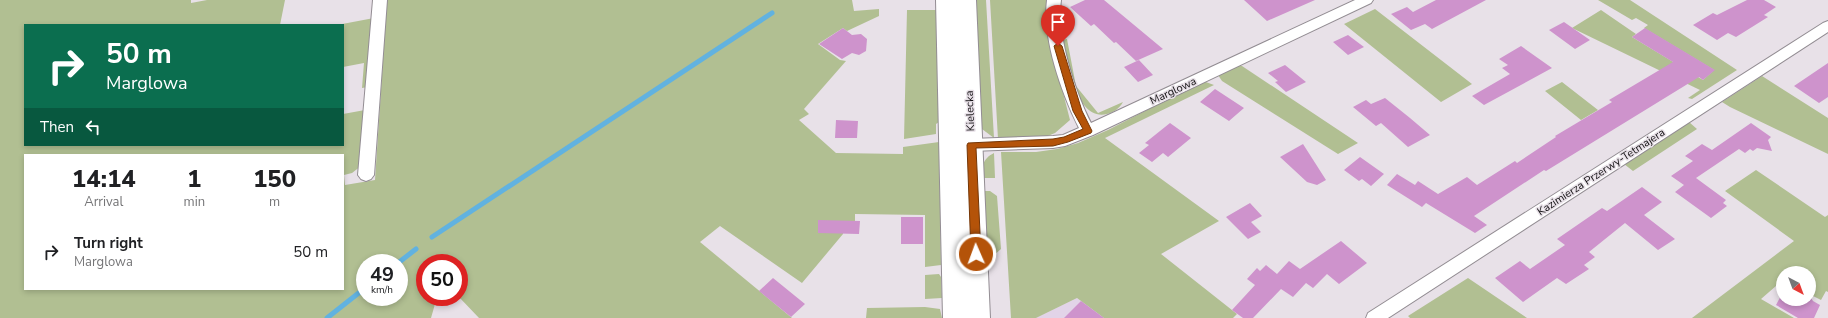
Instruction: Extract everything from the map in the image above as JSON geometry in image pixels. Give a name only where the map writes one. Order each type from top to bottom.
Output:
[{"type":"main road","name":"Kielecka","points":[[946,0],[948,122],[961,150],[978,318]]},
{"type":"main road","name":"Kielecka","points":[[955,318],[966,0]]},
{"type":"street","points":[[366,175],[380,0]]},
{"type":"street","points":[[1054,0],[1052,5],[1054,33],[1078,111],[1088,131]]},
{"type":"street","name":"Marglowa","points":[[961,150],[1065,140],[1088,131],[1366,0]]},
{"type":"street","name":"Kazimierza Przerwy-Tetmajera","points":[[1374,318],[1828,26]]},
{"type":"shaded area","points":[[1077,298],[1104,318],[1036,318]]},
{"type":"green space","points":[[0,0],[191,0],[191,3],[207,0],[285,0],[280,24],[24,24],[24,146],[344,146],[344,114],[365,110],[361,166],[352,173],[344,175],[345,185],[375,180],[387,0],[852,0],[854,11],[879,9],[879,16],[847,31],[843,28],[818,44],[840,60],[846,61],[804,109],[809,114],[799,120],[836,153],[903,154],[903,147],[939,142],[941,265],[925,267],[925,215],[855,214],[855,221],[844,221],[843,234],[802,283],[720,226],[700,242],[792,318],[479,318],[468,306],[468,254],[416,254],[416,306],[434,306],[431,318],[0,318]]},
{"type":"green space","points":[[973,0],[986,0],[994,138],[982,129],[980,125]]},
{"type":"green space","points":[[990,0],[1046,0],[1048,34],[1070,120],[1055,133],[1043,138],[998,139]]},
{"type":"green space","points":[[1598,0],[1630,0],[1737,70],[1692,99],[1688,98],[1700,90],[1572,28],[1601,10],[1636,34],[1632,37],[1703,80],[1714,70],[1644,28],[1648,25],[1636,18],[1632,20]]},
{"type":"green space","points":[[1375,9],[1472,84],[1441,102],[1344,24]]},
{"type":"green space","points":[[907,10],[937,10],[939,122],[936,124],[936,134],[904,139]]},
{"type":"green space","points":[[374,18],[368,87],[362,88],[364,63],[344,67],[344,24],[342,24]]},
{"type":"green space","points":[[1067,39],[1076,86],[1098,113],[1123,102],[1116,110],[1107,114],[1096,114],[1088,109],[1080,100],[1070,75],[1064,50],[1062,40]]},
{"type":"green space","points":[[1237,65],[1242,66],[1358,143],[1338,154],[1222,81],[1218,75]]},
{"type":"green space","points":[[1762,76],[1828,118],[1828,154],[1722,102]]},
{"type":"green space","points":[[1203,81],[1214,85],[1105,138],[1219,221],[1161,254],[1237,314],[1233,318],[1104,318],[1077,298],[1036,318],[1011,318],[1001,152],[1036,152],[1057,149],[1078,143],[1108,130]]},
{"type":"green space","points":[[1562,82],[1598,110],[1581,120],[1545,91]]},
{"type":"green space","points":[[1689,122],[1697,129],[1633,171],[1624,164]]},
{"type":"green space","points":[[994,153],[995,178],[982,178],[985,161]]},
{"type":"green space","points":[[1756,170],[1825,217],[1828,215],[1828,292],[1826,291],[1821,300],[1816,298],[1816,266],[1776,266],[1776,286],[1761,299],[1794,318],[1692,318],[1794,241],[1725,191]]},
{"type":"green space","points":[[982,191],[990,191],[997,196],[1001,249],[993,256],[986,234]]},
{"type":"green space","points":[[939,274],[941,277],[942,298],[925,299],[925,275]]},
{"type":"green space","points":[[1468,278],[1527,318],[1410,318],[1408,316]]},
{"type":"green space","points":[[925,307],[940,309],[942,318],[866,318],[867,308]]},
{"type":"building","points":[[1085,0],[1104,0],[1163,49],[1136,61],[1094,24],[1091,26],[1070,7]]},
{"type":"building","points":[[1244,0],[1315,0],[1267,21]]},
{"type":"building","points":[[1436,0],[1486,0],[1432,29],[1425,24],[1411,30],[1391,14],[1407,7],[1413,12]]},
{"type":"building","points":[[1747,0],[1764,0],[1776,7],[1764,15],[1768,17],[1736,37],[1728,33],[1717,40],[1693,25],[1713,13],[1717,15]]},
{"type":"building","points":[[1564,22],[1590,40],[1575,49],[1549,30]]},
{"type":"building","points":[[843,28],[852,35],[861,34],[867,39],[866,51],[859,55],[852,53],[842,59],[819,44]]},
{"type":"building","points":[[1645,28],[1715,70],[1703,80],[1699,77],[1546,171],[1544,170],[1474,216],[1487,225],[1475,233],[1426,203],[1422,207],[1387,185],[1397,174],[1415,185],[1418,181],[1438,194],[1467,177],[1477,185],[1515,161],[1517,163],[1556,137],[1555,136],[1612,102],[1609,100],[1673,62],[1632,37]]},
{"type":"building","points":[[1348,35],[1364,47],[1348,55],[1333,42]]},
{"type":"building","points":[[1521,46],[1552,68],[1484,105],[1472,96],[1510,74],[1502,68],[1508,65],[1499,59]]},
{"type":"building","points":[[1139,60],[1153,75],[1138,82],[1124,67]]},
{"type":"building","points":[[1828,63],[1828,97],[1819,103],[1794,86]]},
{"type":"building","points":[[1285,65],[1306,82],[1286,92],[1275,82],[1278,81],[1268,73]]},
{"type":"building","points":[[1215,89],[1244,108],[1229,121],[1200,102]]},
{"type":"building","points":[[1385,98],[1430,135],[1408,147],[1381,123],[1376,126],[1353,107],[1366,100],[1371,104]]},
{"type":"building","points":[[836,120],[858,121],[857,138],[835,138]]},
{"type":"building","points":[[1170,123],[1191,138],[1168,157],[1163,153],[1152,162],[1139,153],[1149,145],[1145,143]]},
{"type":"building","points":[[1751,123],[1771,137],[1768,140],[1772,151],[1757,148],[1753,151],[1750,149],[1745,153],[1739,149],[1696,178],[1726,200],[1723,203],[1727,206],[1711,218],[1675,192],[1684,185],[1671,176],[1693,161],[1685,156],[1702,144],[1712,150]]},
{"type":"building","points":[[1303,144],[1326,180],[1317,185],[1307,182],[1280,157]]},
{"type":"building","points":[[1360,157],[1384,174],[1371,186],[1362,179],[1359,181],[1344,170]]},
{"type":"building","points":[[1642,187],[1662,202],[1644,215],[1675,239],[1658,250],[1625,223],[1589,252],[1595,257],[1584,265],[1589,269],[1566,284],[1557,278],[1523,302],[1495,278],[1520,261],[1530,269],[1565,245],[1557,239],[1602,208],[1607,211]]},
{"type":"building","points":[[1250,203],[1262,216],[1251,222],[1261,232],[1248,239],[1226,217]]},
{"type":"building","points":[[901,217],[923,217],[923,244],[901,244]]},
{"type":"building","points":[[818,220],[860,221],[859,234],[818,233]]},
{"type":"building","points":[[1341,241],[1367,263],[1339,284],[1327,274],[1313,288],[1306,283],[1293,297],[1281,289],[1253,318],[1243,318],[1232,310],[1255,285],[1247,279],[1257,268],[1260,271],[1266,265],[1277,274],[1289,261],[1300,269]]},
{"type":"building","points":[[773,278],[805,304],[791,317],[759,291]]},
{"type":"building","points":[[1081,301],[1104,318],[1064,318]]},
{"type":"building","points":[[1816,303],[1820,305],[1814,318],[1798,318],[1778,306],[1816,306]]},
{"type":"waterway","points":[[432,237],[772,13]]},
{"type":"waterway","points":[[408,255],[416,249]]},
{"type":"waterway","points":[[327,318],[356,295]]},
{"type":"route","points":[[976,254],[971,145],[1053,142],[1065,140],[1088,131],[1081,120],[1058,46]]}]
